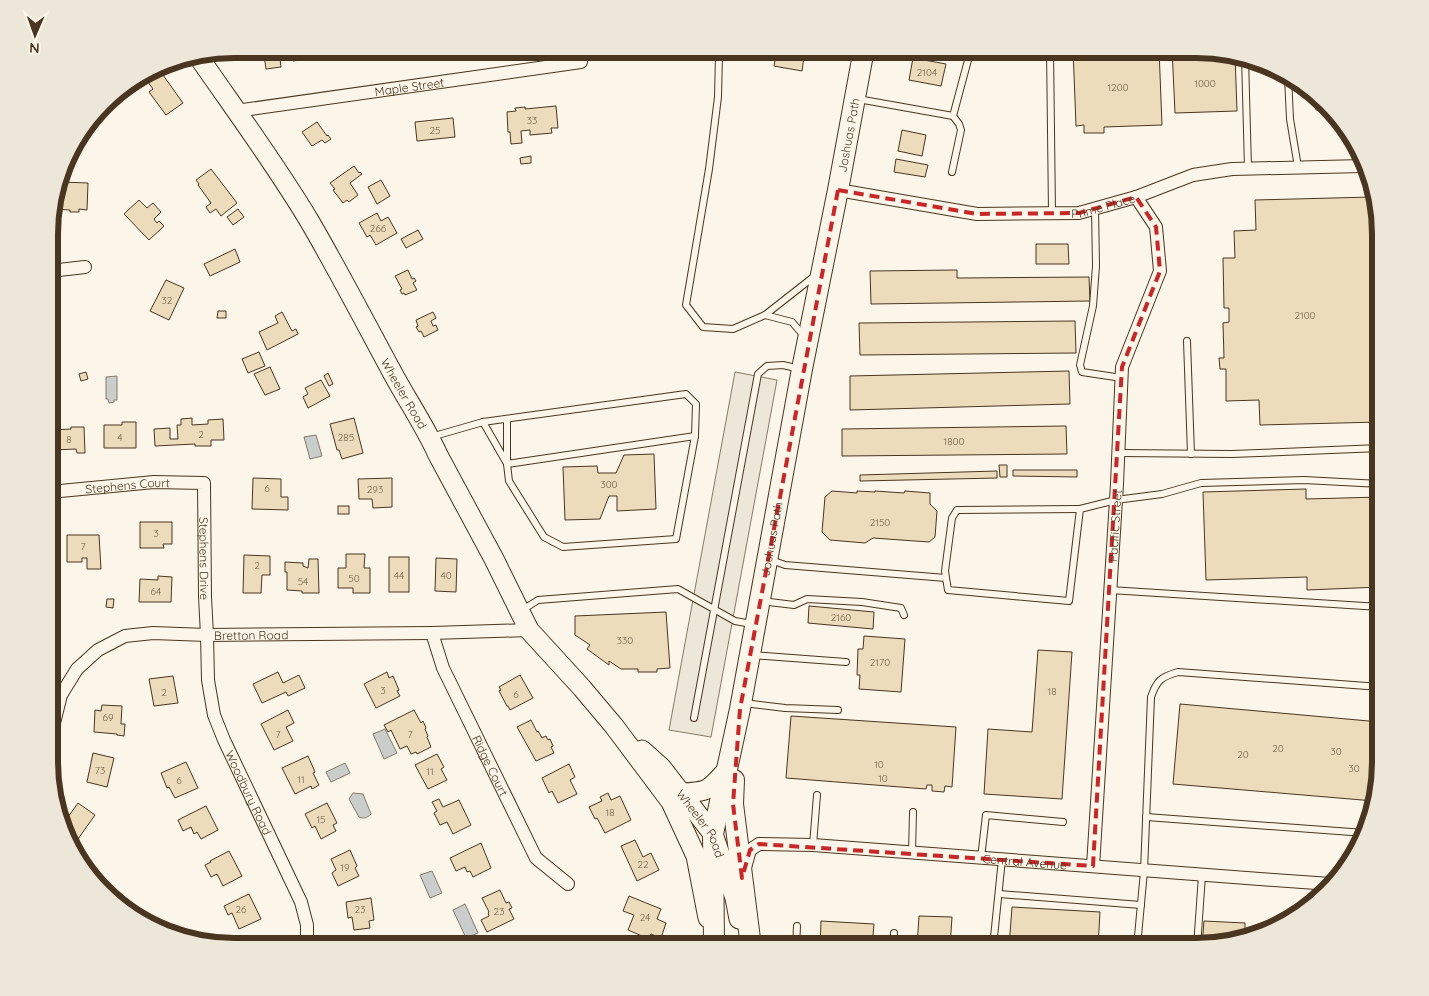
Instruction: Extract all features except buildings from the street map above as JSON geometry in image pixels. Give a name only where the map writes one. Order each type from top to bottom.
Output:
[{"type":"main road","name":"Joshuas Path","points":[[714,938],[713,834],[741,706],[802,369],[862,58]]},
{"type":"main road","name":"Wheeler Road","points":[[201,61],[310,221],[397,382],[430,438],[529,630],[614,726],[671,802],[696,856],[712,938]]},
{"type":"main road","name":"Joshuas Path","points":[[741,706],[733,804],[751,938]]},
{"type":"main road","name":"Wheeler Road","points":[[614,726],[661,767],[713,834],[735,898],[742,938]]},
{"type":"main road","points":[[682,793],[707,790],[727,770]]},
{"type":"street","name":"Maple Street","points":[[236,112],[581,62]]},
{"type":"street","name":"Prime Place","points":[[838,190],[977,214],[1079,212],[1136,197],[1193,175],[1248,168],[1358,166]]},
{"type":"street","name":"Pacific Street","points":[[1093,866],[1116,500],[1122,367],[1160,271],[1156,227],[1136,197]]},
{"type":"street","points":[[58,270],[84,268]]},
{"type":"street","name":"Stephens Court","points":[[58,491],[154,482],[204,483]]},
{"type":"street","name":"Stephens Drive","points":[[204,483],[207,635]]},
{"type":"street","name":"Bretton Road","points":[[58,708],[61,696],[77,669],[98,650],[125,636],[153,633],[207,635],[529,630]]},
{"type":"street","name":"Ridge Court","points":[[432,633],[443,668],[536,858],[568,884]]},
{"type":"street","name":"Woodbury Road","points":[[207,635],[208,680],[214,715],[300,902],[308,925],[307,938]]},
{"type":"street","name":"Central Avenue","points":[[742,878],[750,850],[759,844],[813,845],[1323,883]]},
{"type":"lane","points":[[720,58],[718,97],[709,169],[686,305],[703,327],[733,329],[765,315],[822,271]]},
{"type":"lane","points":[[952,116],[968,58]]},
{"type":"lane","points":[[1050,58],[1052,213]]},
{"type":"lane","points":[[1245,65],[1248,168]]},
{"type":"lane","points":[[1288,84],[1290,119],[1298,167]]},
{"type":"lane","points":[[855,98],[952,116],[959,124],[961,130],[952,172]]},
{"type":"lane","points":[[1094,208],[1096,266],[1094,306],[1080,365],[1082,372],[1122,378]]},
{"type":"lane","points":[[765,315],[792,322],[808,340]]},
{"type":"lane","points":[[1187,342],[1191,454]]},
{"type":"lane","points":[[694,718],[758,374],[767,366],[783,365],[802,369]]},
{"type":"lane","points":[[430,438],[483,422],[686,394],[696,404],[695,436],[676,539],[563,547],[544,537],[510,481],[507,464],[507,419]]},
{"type":"lane","points":[[483,422],[507,464]]},
{"type":"lane","points":[[507,464],[695,436]]},
{"type":"lane","points":[[1118,453],[1232,454],[1371,448]]},
{"type":"lane","points":[[1080,509],[1069,601],[948,590],[945,571],[952,518],[957,510],[1080,509],[1116,500],[1162,494],[1201,483],[1304,480],[1371,484]]},
{"type":"lane","points":[[768,559],[785,565],[946,578]]},
{"type":"lane","points":[[520,612],[538,600],[678,590],[736,620],[755,625]]},
{"type":"lane","points":[[1110,590],[1372,606]]},
{"type":"lane","points":[[760,601],[794,605],[807,598],[862,602],[895,606],[901,608],[904,615]]},
{"type":"lane","points":[[750,655],[846,662]]},
{"type":"lane","points":[[1138,938],[1144,871],[1151,697],[1155,685],[1164,676],[1178,672],[1372,686]]},
{"type":"lane","points":[[741,706],[838,710]]},
{"type":"lane","points":[[813,845],[817,795]]},
{"type":"lane","points":[[912,852],[913,812]]},
{"type":"lane","points":[[981,858],[986,815],[1063,822]]},
{"type":"lane","points":[[1146,817],[1357,832]]},
{"type":"lane","points":[[994,938],[1002,859]]},
{"type":"lane","points":[[1197,938],[1202,875]]},
{"type":"lane","points":[[999,894],[1140,906]]},
{"type":"lane","points":[[797,938],[798,926]]},
{"type":"lane","points":[[894,933],[894,938]]},
{"type":"highlighted area","points":[[838,190],[977,214],[1079,213],[1136,197],[1156,227],[1160,271],[1122,367],[1093,866],[759,844],[750,850],[742,878],[733,804],[740,709]]},
{"type":"shaded area","points":[[735,372],[777,380],[711,737],[669,730]]},
{"type":"shaded area","points":[[117,376],[117,400],[109,403],[108,399],[106,399],[106,377]]},
{"type":"shaded area","points":[[316,435],[322,456],[310,459],[304,437]]},
{"type":"shaded area","points":[[385,729],[397,753],[384,759],[373,734]]},
{"type":"shaded area","points":[[345,763],[350,773],[331,782],[326,772]]},
{"type":"shaded area","points":[[353,793],[363,794],[371,814],[364,818],[359,817],[349,799]]},
{"type":"shaded area","points":[[432,871],[442,893],[430,898],[420,875]]},
{"type":"shaded area","points":[[465,904],[478,933],[466,938],[453,910]]}]
